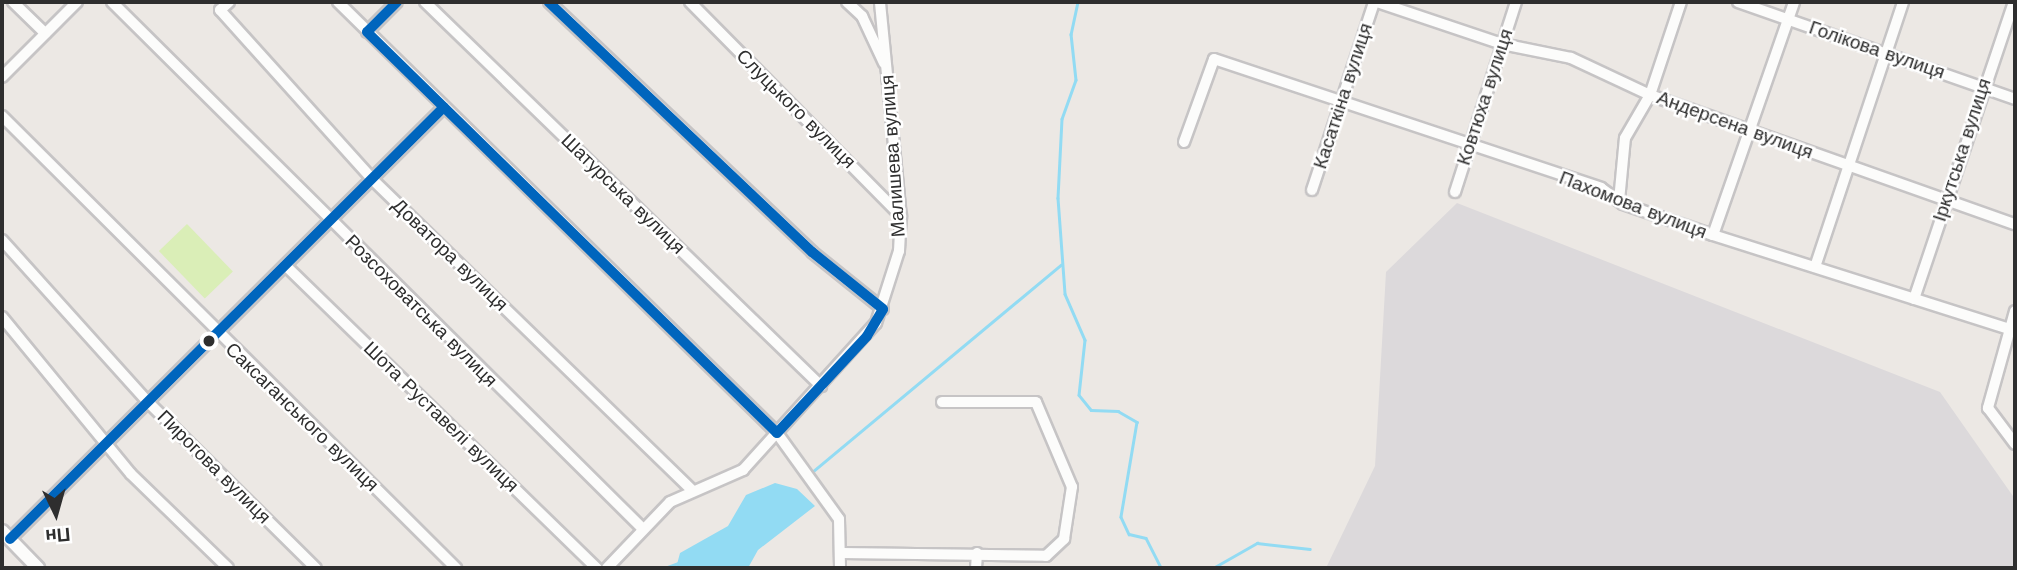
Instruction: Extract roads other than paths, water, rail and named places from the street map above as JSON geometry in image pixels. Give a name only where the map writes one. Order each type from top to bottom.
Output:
[{"type":"main road","points":[[6,535],[38,568]]},
{"type":"street","points":[[13,2],[44,33]]},
{"type":"street","points":[[2,77],[77,2]]},
{"type":"street","name":"Розсоховатська вулиця","points":[[112,2],[643,529]]},
{"type":"street","name":"Доватора вулиця","points":[[229,2],[220,10],[372,179],[692,490]]},
{"type":"street","points":[[338,2],[777,433],[833,508],[842,553],[840,568]]},
{"type":"street","points":[[367,32],[397,2]]},
{"type":"street","name":"Шатурська вулиця","points":[[425,2],[821,386]]},
{"type":"street","points":[[550,2],[812,252],[883,309],[821,386],[731,478],[692,490],[643,529],[607,568]]},
{"type":"street","name":"Слуцького вулиця","points":[[690,2],[901,217]]},
{"type":"street","points":[[847,2],[862,16],[887,70]]},
{"type":"street","name":"Андерсена вулиця","points":[[1375,2],[1502,44],[1571,58],[1650,95],[2015,224]]},
{"type":"street","name":"Касаткіна вулиця","points":[[1312,190],[1375,2]]},
{"type":"street","name":"Ковтюха вулиця","points":[[1455,192],[1516,2]]},
{"type":"street","points":[[1619,201],[1625,138],[1650,95],[1681,2]]},
{"type":"street","name":"Голікова вулиця","points":[[1738,2],[2015,99]]},
{"type":"street","points":[[1713,235],[1794,2]]},
{"type":"street","points":[[1815,267],[1846,165],[1903,2]]},
{"type":"street","name":"Іркутська вулиця","points":[[1914,299],[2014,2]]},
{"type":"street","points":[[862,16],[881,6]]},
{"type":"street","name":"Малишева вулиця","points":[[881,6],[901,217],[883,309]]},
{"type":"street","name":"Пахомова вулиця","points":[[1184,142],[1214,59],[1601,188],[1619,201],[1713,235],[2012,330]]},
{"type":"street","points":[[6,535],[106,445],[444,107]]},
{"type":"street","name":"Саксаганського вулиця","points":[[2,116],[217,334],[456,568]]},
{"type":"street","points":[[884,197],[899,184]]},
{"type":"street","name":"Пирогова вулиця","points":[[2,240],[148,402],[316,568]]},
{"type":"street","name":"Шота Руставелі вулиця","points":[[286,265],[597,568]]},
{"type":"street","points":[[2015,311],[2012,330],[1988,408],[2015,444]]},
{"type":"street","points":[[2,317],[106,445],[228,568]]},
{"type":"street","points":[[842,553],[1046,556],[1064,539],[1073,498],[1036,402],[942,402]]},
{"type":"street","points":[[976,568],[977,553]]},
{"type":"water","points":[[775,483],[797,489],[815,506],[758,550],[748,568],[676,568],[680,553],[728,526],[746,495]]},
{"type":"waterway","points":[[1078,2],[1071,34],[1076,80],[1062,119],[1058,198],[1065,294],[1085,340],[1079,395],[1091,410],[1118,411],[1137,422],[1121,517],[1129,534],[1146,538],[1161,568]]},
{"type":"waterway","points":[[811,473],[1061,265]]},
{"type":"waterway","points":[[1213,568],[1257,543],[1310,549]]},
{"type":"waterway","points":[[665,568],[678,563]]}]
